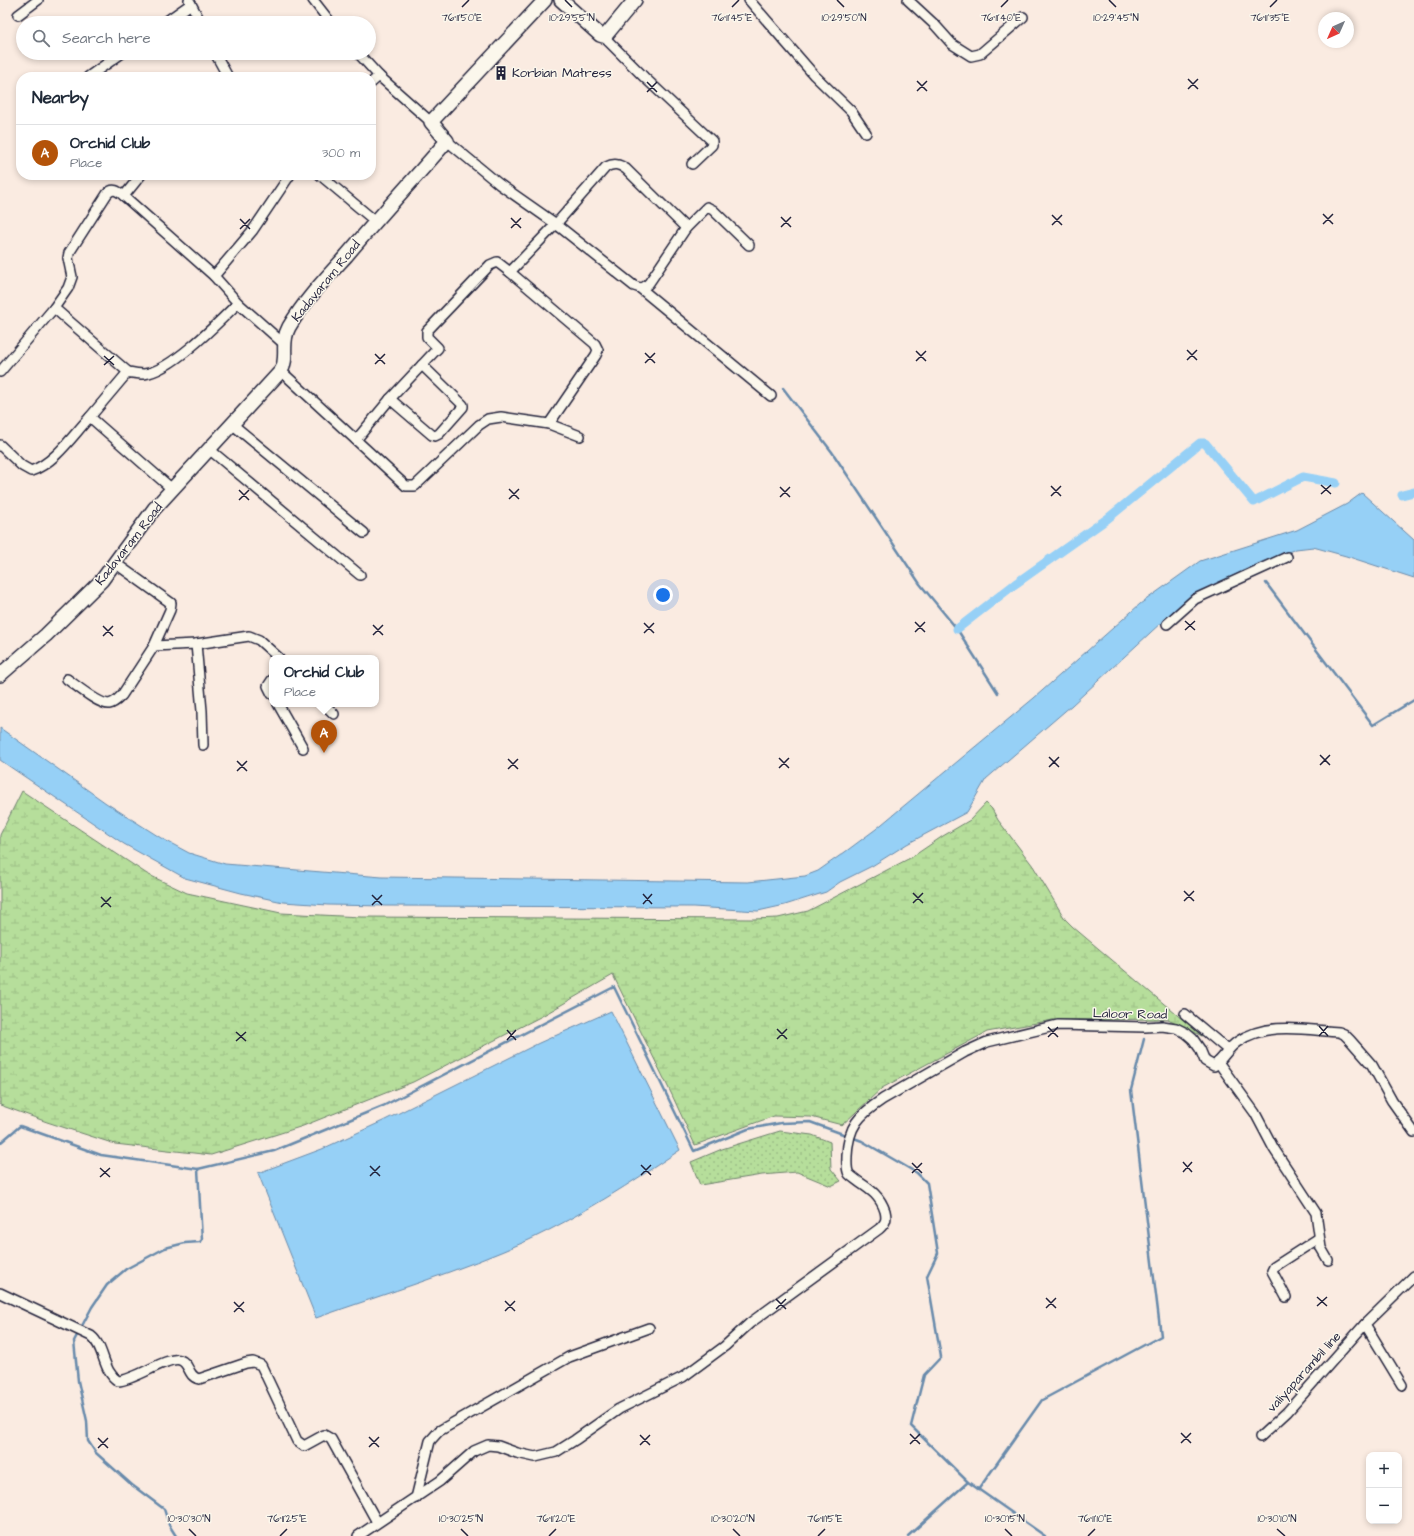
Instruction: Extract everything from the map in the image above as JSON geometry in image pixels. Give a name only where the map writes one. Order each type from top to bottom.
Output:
[{"type":"main road","points":[[447,141],[431,122],[545,0]]},
{"type":"main road","points":[[561,0],[603,36],[606,35],[635,0]]},
{"type":"main road","name":"Kadavaram Road","points":[[0,675],[46,635],[102,580],[154,509],[282,371],[284,366],[285,334],[290,325],[315,292],[375,221],[392,204],[447,141]]},
{"type":"street","points":[[18,15],[38,0]]},
{"type":"street","points":[[313,0],[326,16]]},
{"type":"street","points":[[749,0],[814,75],[851,111],[866,133]]},
{"type":"street","points":[[908,0],[935,25],[952,44],[971,56],[980,54],[1023,17]]},
{"type":"street","points":[[173,16],[190,2],[197,16]]},
{"type":"street","points":[[603,36],[644,78],[712,141],[712,145],[692,164]]},
{"type":"street","points":[[95,72],[112,60]]},
{"type":"street","points":[[219,60],[225,72]]},
{"type":"street","points":[[364,60],[375,72]]},
{"type":"street","points":[[376,74],[431,122]]},
{"type":"street","points":[[447,141],[499,184],[556,224],[634,286],[640,288],[770,396]]},
{"type":"street","points":[[510,272],[556,224],[606,167],[612,164],[620,165],[626,169],[686,228]]},
{"type":"street","points":[[124,196],[137,180]]},
{"type":"street","points":[[214,276],[252,230],[287,180]]},
{"type":"street","points":[[326,180],[375,221]]},
{"type":"street","points":[[0,372],[54,308],[71,282],[72,271],[68,258],[74,245],[110,190],[124,196],[214,276],[238,303],[284,344]]},
{"type":"street","points":[[640,288],[644,288],[649,283],[686,228],[704,209],[709,208],[749,245]]},
{"type":"street","points":[[356,440],[390,399],[438,348],[427,337],[427,331],[494,262],[499,263],[510,272],[592,341],[597,348],[596,355],[549,424]]},
{"type":"street","points":[[54,308],[128,372],[143,374],[154,371],[179,357],[238,303]]},
{"type":"street","points":[[390,399],[432,435],[435,436],[439,434],[463,407],[463,405],[462,402],[422,365]]},
{"type":"street","points":[[282,371],[406,486],[410,487],[415,486],[479,425],[488,419],[501,417],[549,424],[580,436]]},
{"type":"street","points":[[0,445],[22,466],[31,471],[41,467],[53,457],[128,372]]},
{"type":"street","points":[[90,416],[172,489]]},
{"type":"street","points":[[232,424],[364,533]]},
{"type":"street","points":[[209,449],[360,575]]},
{"type":"street","points":[[1167,624],[1195,600],[1287,557]]},
{"type":"street","points":[[68,680],[101,702],[108,704],[116,702],[154,646],[170,610],[171,603],[115,563]]},
{"type":"street","points":[[154,646],[196,644],[249,636],[259,640],[275,655]]},
{"type":"street","points":[[196,644],[202,711],[203,745]]},
{"type":"street","points":[[280,707],[303,748]]},
{"type":"street","points":[[327,707],[334,714]]},
{"type":"street","points":[[1185,1014],[1228,1050]]},
{"type":"street","name":"Laloor Road","points":[[416,1498],[440,1481],[474,1451],[488,1445],[498,1446],[517,1453],[535,1457],[556,1452],[618,1409],[683,1377],[725,1346],[750,1323],[879,1229],[886,1221],[887,1217],[882,1202],[872,1190],[853,1178],[847,1169],[848,1141],[854,1124],[870,1108],[965,1052],[988,1042],[1058,1026],[1162,1026],[1176,1028],[1186,1033],[1194,1039],[1200,1048],[1205,1061],[1213,1064],[1255,1113],[1274,1149],[1316,1213],[1321,1248],[1328,1260]]},
{"type":"street","points":[[1213,1064],[1238,1041],[1270,1029],[1304,1028],[1339,1032],[1344,1034],[1372,1065],[1392,1101],[1414,1132]]},
{"type":"street","points":[[1286,1297],[1272,1271],[1274,1267],[1319,1238]]},
{"type":"street","name":"valiyaparambil line","points":[[1260,1437],[1287,1412],[1365,1324],[1414,1276]]},
{"type":"street","points":[[0,1293],[85,1332],[95,1339],[111,1374],[118,1381],[133,1378],[171,1360],[180,1360],[184,1362],[191,1375],[200,1379],[246,1363],[253,1362],[261,1365],[297,1441],[304,1446],[324,1435],[331,1439],[377,1522]]},
{"type":"street","points":[[1365,1324],[1402,1385]]},
{"type":"street","points":[[358,1536],[377,1522],[416,1498],[430,1441],[439,1431],[570,1357],[649,1328]]},
{"type":"green space","points":[[22,791],[147,874],[187,893],[281,913],[361,917],[778,918],[808,911],[912,857],[970,820],[986,803],[992,809],[998,820],[1033,866],[1065,919],[1202,1036],[1168,1019],[1053,1020],[987,1032],[882,1088],[842,1125],[811,1117],[774,1116],[695,1145],[613,975],[542,1016],[413,1082],[303,1126],[211,1155],[115,1144],[0,1105],[0,835]]},
{"type":"green space","points":[[780,1131],[812,1135],[830,1142],[831,1169],[841,1181],[831,1186],[797,1172],[762,1175],[700,1185],[691,1162],[722,1149]]},
{"type":"water","points":[[1362,493],[1414,540],[1414,578],[1313,547],[1296,549],[1264,561],[1189,597],[1072,705],[986,779],[967,812],[907,844],[872,866],[840,882],[826,892],[785,905],[758,911],[693,907],[386,906],[328,905],[283,902],[241,893],[185,878],[124,844],[0,760],[0,728],[106,803],[161,838],[189,853],[225,864],[382,877],[748,882],[805,876],[818,871],[876,829],[1034,698],[1140,604],[1200,561],[1297,530],[1347,504]]},
{"type":"water","points":[[611,1011],[680,1150],[587,1209],[529,1240],[450,1272],[316,1318],[258,1173],[322,1149],[383,1121],[539,1043]]},
{"type":"waterway","points":[[783,388],[832,452],[920,584],[957,629],[998,693]]},
{"type":"waterway","points":[[957,629],[1015,584],[1107,519],[1200,443],[1205,443],[1254,502],[1303,477],[1336,483]]},
{"type":"waterway","points":[[1402,495],[1414,492]]},
{"type":"waterway","points":[[1266,583],[1373,725],[1414,700]]},
{"type":"waterway","points":[[0,1143],[20,1126],[101,1155],[198,1169],[274,1151],[383,1106],[614,987],[694,1151],[748,1129],[781,1123],[810,1122],[862,1141],[917,1173],[927,1183],[938,1253],[927,1276],[941,1357],[924,1375],[911,1426],[968,1482],[1045,1536]]},
{"type":"waterway","points":[[978,1490],[1042,1400],[1161,1336],[1131,1090],[1144,1039]]},
{"type":"waterway","points":[[176,1536],[169,1525],[164,1509],[132,1485],[96,1453],[88,1441],[87,1421],[78,1381],[74,1341],[92,1307],[107,1285],[126,1269],[165,1248],[185,1243],[200,1242],[202,1240],[198,1169]]},
{"type":"waterway","points":[[908,1536],[968,1482]]},
{"type":"place","name":"Korbian Matress","points":[[501,73]]},
{"type":"place","name":"Orchid Club","points":[[324,753]]}]
